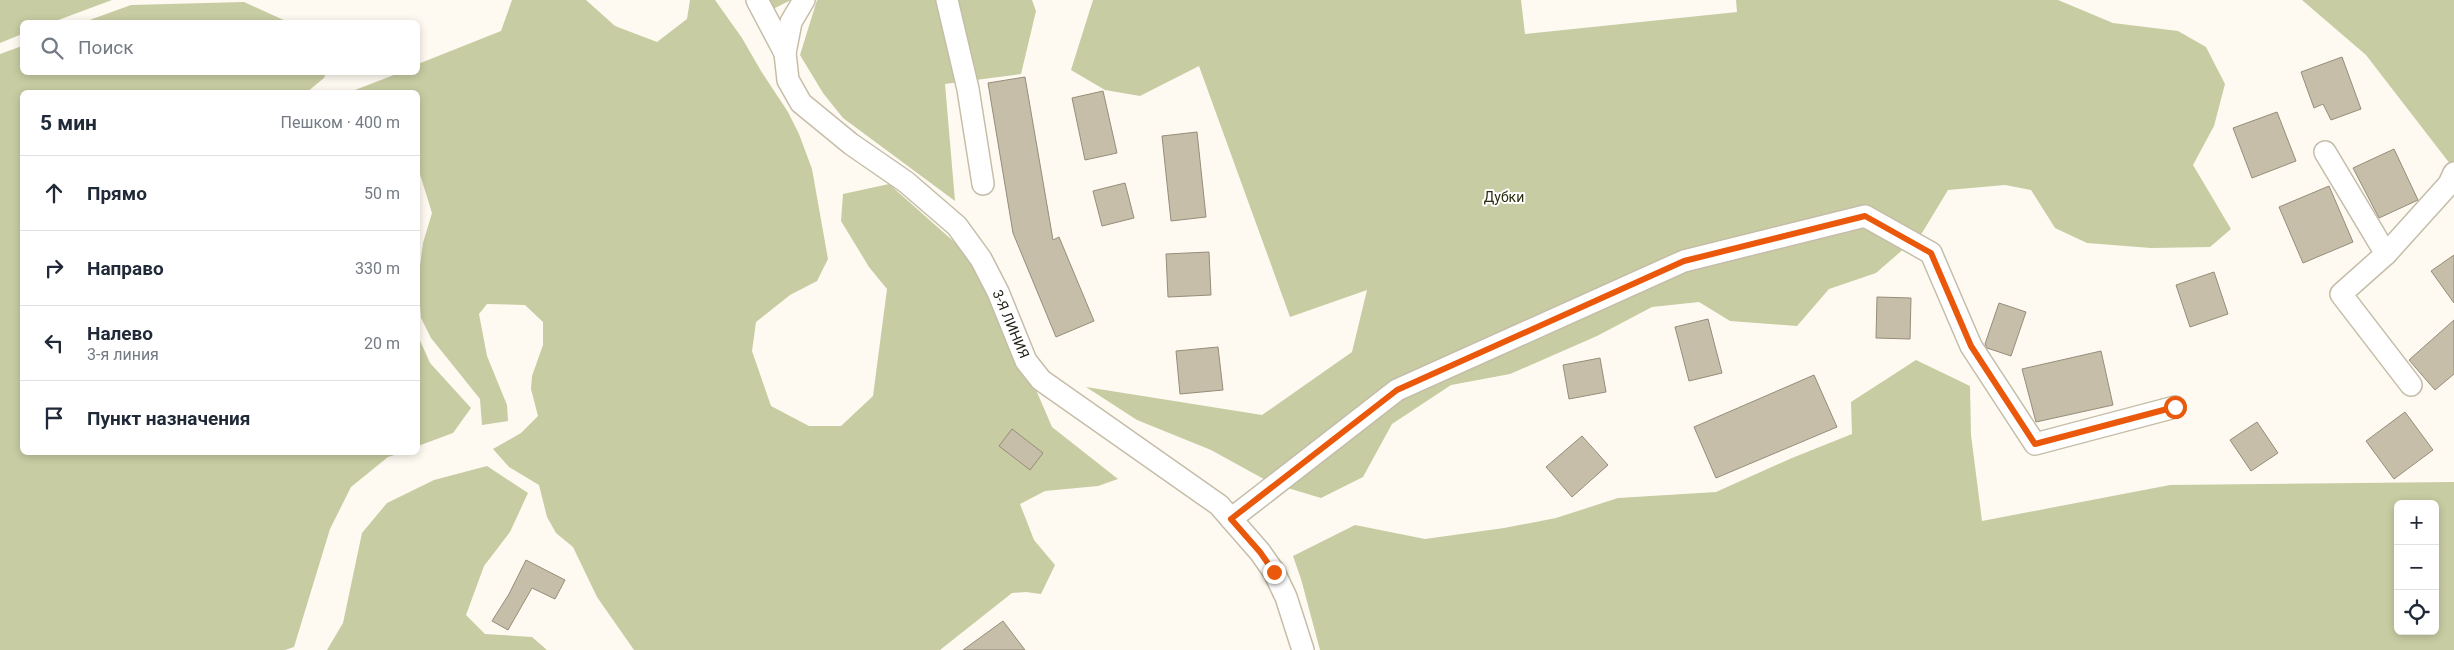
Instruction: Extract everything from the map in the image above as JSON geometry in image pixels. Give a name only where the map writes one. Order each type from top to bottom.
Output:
[{"type":"street","points":[[757,0],[784,54]]},
{"type":"street","name":"3-Я ЛИНИЯ","points":[[804,0],[791,22],[784,54],[788,80],[801,103],[851,144],[906,182],[957,226],[981,259],[998,292],[1026,360],[1041,380],[1219,505],[1260,552],[1274,572],[1286,597],[1304,650]]},
{"type":"street","points":[[947,0],[968,88],[983,184]]},
{"type":"street","points":[[2325,152],[2386,254]]},
{"type":"street","points":[[2411,385],[2341,294],[2386,254],[2449,184],[2454,173]]},
{"type":"street","points":[[1231,519],[1397,390],[1684,261],[1865,216],[1931,253],[1971,346],[2035,444],[2175,407]]},
{"type":"green space","points":[[0,0],[112,0],[58,20],[20,20],[20,35],[0,43]]},
{"type":"green space","points":[[512,0],[586,0],[615,26],[657,42],[687,19],[690,0],[715,0],[742,38],[788,112],[799,134],[812,169],[828,259],[817,281],[790,295],[756,322],[752,351],[771,406],[809,426],[841,426],[873,396],[887,289],[869,267],[841,221],[843,194],[889,184],[969,255],[1018,348],[1052,427],[1118,479],[1098,486],[1045,491],[1020,504],[1034,540],[1055,565],[1041,594],[1012,593],[940,650],[634,650],[597,597],[573,547],[556,533],[547,517],[539,485],[509,467],[493,449],[521,433],[538,416],[531,389],[532,376],[543,345],[543,322],[525,305],[487,304],[479,314],[487,356],[507,405],[508,421],[482,425],[480,399],[431,338],[421,318],[420,266],[423,243],[432,213],[420,174],[420,90],[355,90],[394,75],[420,75],[420,63],[501,31]]},
{"type":"green space","points":[[763,0],[791,0],[771,10]]},
{"type":"green space","points":[[817,0],[1032,0],[1036,11],[1021,74],[945,84],[955,201],[843,118],[823,93],[800,55]]},
{"type":"green space","name":"Дубки","points":[[1093,0],[1521,0],[1525,34],[1737,12],[1736,0],[2058,0],[2113,23],[2178,31],[2206,47],[2225,84],[2214,126],[2193,165],[2231,229],[2210,247],[2151,248],[2087,243],[2055,228],[2031,190],[2005,185],[1948,190],[1922,233],[1876,273],[1829,289],[1797,326],[1730,321],[1699,302],[1652,307],[1597,336],[1510,374],[1451,385],[1392,424],[1363,477],[1321,498],[1271,483],[1211,450],[1137,420],[1086,387],[1262,415],[1352,352],[1367,290],[1290,317],[1199,66],[1140,96],[1105,90],[1071,70]]},
{"type":"green space","points":[[2302,0],[2454,0],[2454,169],[2366,55]]},
{"type":"green space","points":[[244,2],[284,20],[90,20],[131,5]]},
{"type":"green space","points":[[20,47],[20,75],[325,75],[309,90],[20,90],[20,455],[394,455],[388,457],[351,487],[330,529],[294,647],[285,650],[0,650],[0,54]]},
{"type":"green space","points":[[420,340],[430,363],[471,408],[453,433],[420,445]]},
{"type":"green space","points":[[1916,360],[1970,386],[1971,435],[1982,521],[2170,485],[2454,482],[2454,650],[1320,650],[1293,556],[1355,525],[1425,539],[1504,528],[1556,518],[1618,498],[1716,492],[1852,434],[1851,402]]},
{"type":"green space","points":[[487,466],[528,493],[510,532],[484,566],[466,615],[485,634],[532,637],[547,650],[327,650],[343,623],[362,533],[387,503],[434,480]]},
{"type":"building","points":[[2342,57],[2361,109],[2331,120],[2323,104],[2314,108],[2301,72]]},
{"type":"building","points":[[1025,77],[1053,240],[1059,237],[1094,321],[1056,337],[1013,233],[988,83]]},
{"type":"building","points":[[1103,91],[1117,153],[1085,160],[1072,98]]},
{"type":"building","points":[[2277,112],[2296,161],[2252,178],[2233,128]]},
{"type":"building","points":[[1197,132],[1206,217],[1171,221],[1162,136]]},
{"type":"building","points":[[2394,149],[2418,200],[2379,218],[2353,168]]},
{"type":"building","points":[[1125,183],[1134,218],[1102,226],[1093,191]]},
{"type":"building","points":[[2329,186],[2353,242],[2303,263],[2279,207]]},
{"type":"building","points":[[1209,252],[1211,295],[1168,297],[1166,254]]},
{"type":"building","points":[[2454,255],[2454,303],[2431,271]]},
{"type":"building","points":[[2214,272],[2228,314],[2190,327],[2176,285]]},
{"type":"building","points":[[1877,297],[1911,298],[1910,339],[1876,338]]},
{"type":"building","points":[[1999,303],[2026,312],[2011,356],[1987,348],[1985,344]]},
{"type":"building","points":[[1708,319],[1722,373],[1689,381],[1675,327]]},
{"type":"building","points":[[2454,320],[2454,374],[2435,390],[2409,360]]},
{"type":"building","points":[[1218,347],[1223,390],[1180,394],[1176,351]]},
{"type":"building","points":[[2101,351],[2113,405],[2036,422],[2022,369]]},
{"type":"building","points":[[1600,358],[1606,392],[1569,399],[1563,365]]},
{"type":"building","points":[[1814,375],[1837,427],[1716,478],[1694,427]]},
{"type":"building","points":[[2405,412],[2433,450],[2394,479],[2366,441]]},
{"type":"building","points":[[2257,422],[2278,453],[2251,471],[2230,440]]},
{"type":"building","points":[[1012,429],[1043,453],[1030,470],[999,446]]},
{"type":"building","points":[[1582,436],[1608,465],[1572,497],[1546,467]]},
{"type":"building","points":[[526,560],[565,580],[555,599],[532,588],[508,630],[492,621],[509,594]]},
{"type":"building","points":[[1003,621],[1025,650],[963,650]]},
{"type":"route","points":[[1274,572],[1260,552],[1231,519],[1397,390],[1684,261],[1865,216],[1931,253],[1971,346],[2035,444],[2175,407]]}]
